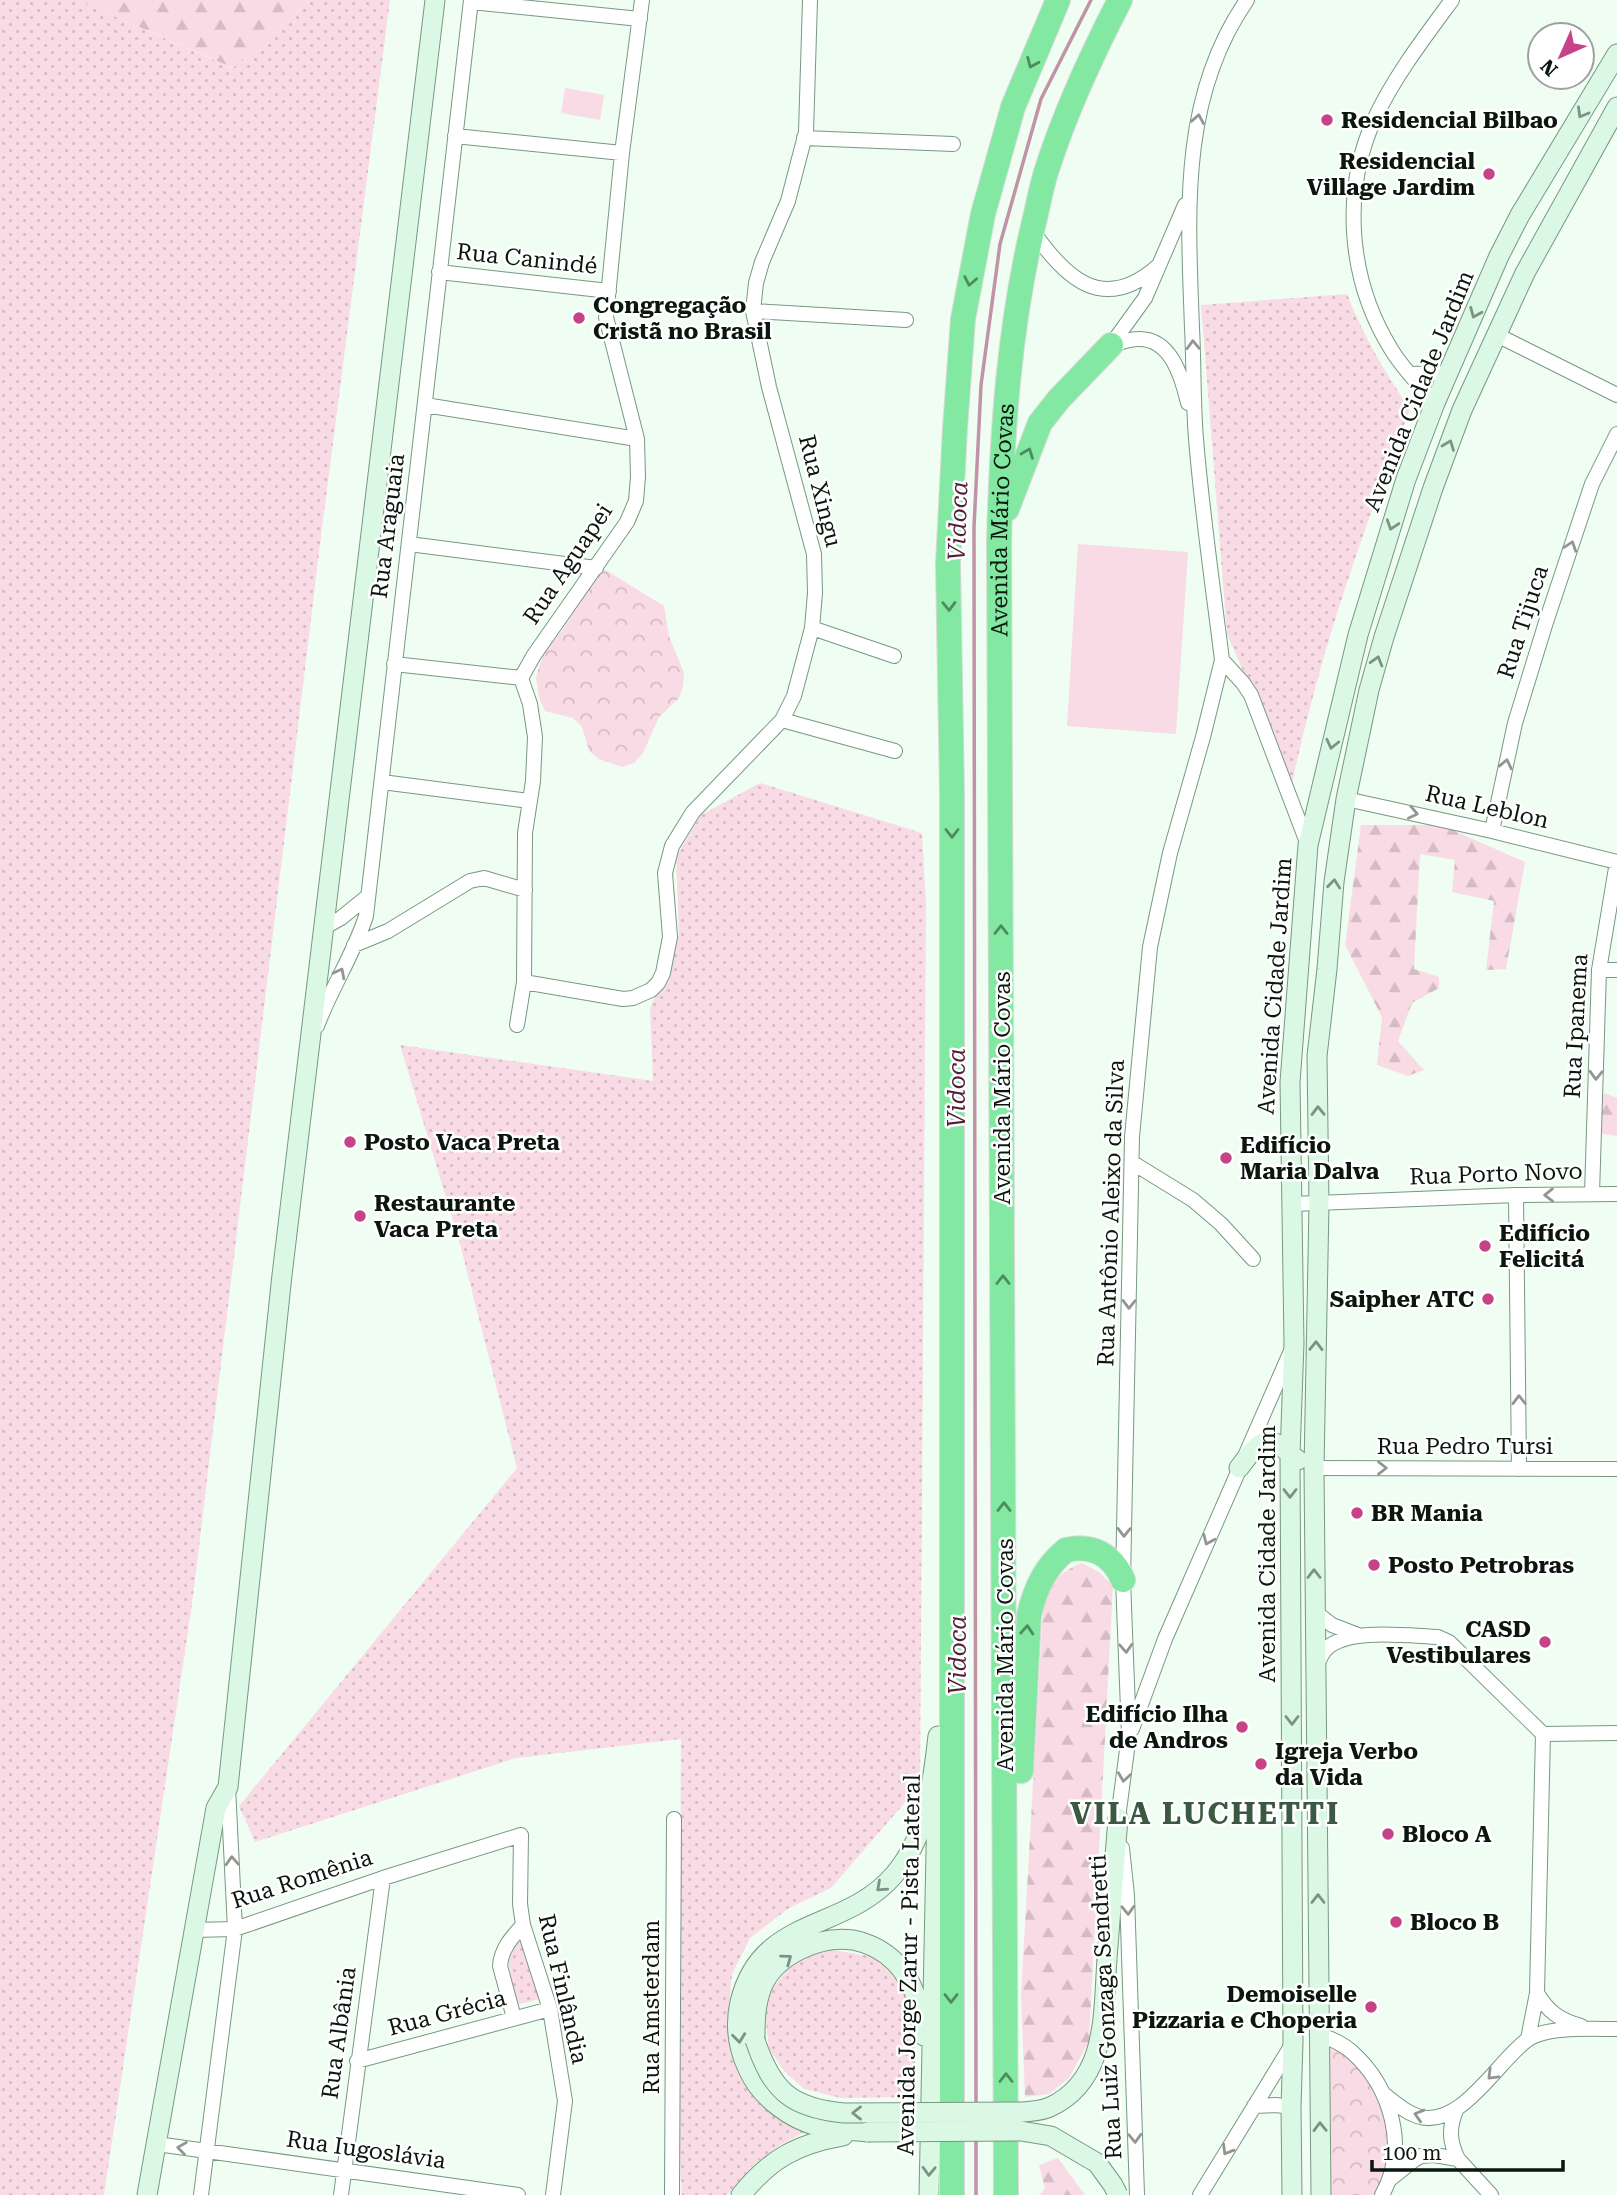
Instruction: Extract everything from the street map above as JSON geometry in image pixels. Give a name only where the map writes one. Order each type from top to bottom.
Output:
[{"type":"highway","points":[[952,2195],[952,794],[948,564],[954,428],[963,319],[983,214],[1013,107],[1059,0]]},
{"type":"highway","name":"Avenida Mário Covas","points":[[1006,2195],[999,541],[1001,454],[1014,322],[1047,168],[1079,82],[1120,0]]},
{"type":"highway","points":[[999,541],[1007,508],[1040,423],[1059,399],[1111,345]]},
{"type":"highway","points":[[1006,1918],[1017,1845],[1027,1631],[1033,1599],[1047,1569],[1066,1550],[1088,1548],[1102,1553],[1112,1562],[1123,1580]]},
{"type":"highway","points":[[938,1735],[950,1611]]},
{"type":"main road","points":[[147,2195],[216,1808],[228,1787],[282,1275],[435,0]]},
{"type":"main road","name":"Avenida Cidade Jardim","points":[[1292,2195],[1290,1455],[1294,1343],[1290,1082],[1308,845],[1357,635],[1406,479],[1435,402],[1499,256],[1520,215],[1617,54]]},
{"type":"main road","name":"Avenida Cidade Jardim","points":[[1321,2195],[1317,1664],[1314,1611],[1319,1204],[1317,1056],[1334,883],[1346,799],[1369,690],[1437,475],[1462,410],[1525,273],[1617,107]]},
{"type":"main road","points":[[1239,1468],[1256,1447],[1273,1442],[1314,1468]]},
{"type":"main road","points":[[938,1735],[928,1808],[916,1842],[894,1875],[861,1903],[788,1935],[760,1957],[751,1971],[743,1987],[738,2010],[738,2037],[743,2059],[752,2079],[793,2118],[822,2128],[868,2132],[1021,2131],[1051,2136],[1097,2163],[1118,2195]]},
{"type":"main road","name":"Avenida Jorge Zarur - Pista Lateral","points":[[929,2195],[938,1735]]},
{"type":"main road","points":[[932,2084],[915,1991],[898,1964],[881,1950],[853,1940],[829,1941],[802,1948],[778,1965],[763,1984],[755,2010],[755,2040],[763,2065],[778,2087],[796,2102],[819,2111],[844,2113],[1010,2113],[1048,2108],[1065,2098],[1084,2079],[1100,2045],[1118,1818]]},
{"type":"main road","points":[[741,2195],[756,2176],[785,2155],[813,2141],[868,2132]]},
{"type":"street","name":"Rua Aguapei","points":[[521,678],[534,654],[627,522],[636,501],[637,439],[607,317],[622,153],[642,0]]},
{"type":"street","name":"Rua Xingu","points":[[524,982],[623,999],[643,994],[658,983],[663,973],[670,937],[665,873],[672,846],[693,812],[782,720],[794,696],[812,628],[814,554],[769,387],[753,311],[756,283],[762,262],[788,201],[804,138],[810,0]]},
{"type":"street","points":[[1247,0],[1217,54],[1201,101],[1191,164],[1189,244],[1196,438],[1222,660],[1251,695],[1308,845]]},
{"type":"street","points":[[1435,402],[1392,352],[1381,332],[1366,298],[1357,262],[1353,221],[1364,148],[1374,120],[1393,85],[1452,0]]},
{"type":"street","points":[[471,1],[640,19]]},
{"type":"street","name":"Rua Araguaia","points":[[310,1047],[328,998],[355,945],[366,916],[471,1]]},
{"type":"street","points":[[455,136],[622,153]]},
{"type":"street","points":[[804,138],[953,144]]},
{"type":"street","points":[[1111,345],[1145,298],[1162,263],[1190,190]]},
{"type":"street","points":[[1032,230],[1050,257],[1064,271],[1080,282],[1095,287],[1129,285],[1145,278],[1162,263]]},
{"type":"street","name":"Rua Canindé","points":[[439,272],[609,291]]},
{"type":"street","points":[[753,311],[906,320]]},
{"type":"street","points":[[1497,335],[1617,396]]},
{"type":"street","points":[[1111,345],[1140,338],[1162,346],[1172,357],[1185,386],[1196,438]]},
{"type":"street","points":[[1410,374],[1448,373]]},
{"type":"street","points":[[425,405],[637,439]]},
{"type":"street","name":"Rua Tijuca","points":[[1492,831],[1515,723],[1546,622],[1592,484],[1617,434]]},
{"type":"street","points":[[410,544],[596,568]]},
{"type":"street","points":[[812,628],[894,656]]},
{"type":"street","name":"Rua Antônio Aleixo da Silva","points":[[1129,1735],[1123,1580],[1132,1137],[1150,947],[1170,853],[1222,660]]},
{"type":"street","points":[[394,664],[521,678],[530,704],[534,737],[533,781],[525,833],[524,982],[517,1025]]},
{"type":"street","points":[[782,720],[895,751]]},
{"type":"street","points":[[382,782],[529,801]]},
{"type":"street","name":"Rua Leblon","points":[[1346,799],[1617,862]]},
{"type":"street","name":"Rua Ipanema","points":[[1592,1194],[1599,970],[1617,862]]},
{"type":"street","points":[[355,945],[388,931],[470,881],[484,878],[525,890]]},
{"type":"street","points":[[325,927],[367,897]]},
{"type":"street","points":[[1599,970],[1617,970]]},
{"type":"street","points":[[1133,1163],[1193,1200],[1253,1259]]},
{"type":"street","name":"Rua Porto Novo","points":[[1292,1204],[1516,1195],[1617,1194]]},
{"type":"street","points":[[1516,1195],[1519,1469]]},
{"type":"street","points":[[1129,1735],[1165,1639],[1294,1343]]},
{"type":"street","name":"Rua Pedro Tursi","points":[[1314,1468],[1617,1469]]},
{"type":"street","points":[[1314,1611],[1332,1625],[1360,1636]]},
{"type":"street","points":[[1317,1664],[1325,1650],[1344,1639],[1360,1636],[1438,1637],[1449,1642],[1543,1734],[1617,1733]]},
{"type":"street","points":[[1528,2039],[1537,1993],[1543,1734]]},
{"type":"street","name":"Rua Luiz Gonzaga Sendretti","points":[[1129,1735],[1118,1818],[1127,1895],[1137,2195]]},
{"type":"street","points":[[201,2195],[235,1929],[228,1787]]},
{"type":"street","name":"Rua Amsterdam","points":[[672,2195],[674,1819]]},
{"type":"street","name":"Rua Romênia","points":[[193,1930],[235,1929],[383,1878],[521,1835]]},
{"type":"street","name":"Rua Finlândia","points":[[521,1835],[520,1904],[523,1925],[550,2009],[565,2101],[553,2195]]},
{"type":"street","name":"Rua Albânia","points":[[341,2195],[383,1878]]},
{"type":"street","points":[[514,2018],[500,1959],[506,1946],[523,1925]]},
{"type":"street","points":[[1537,1993],[1545,2007],[1556,2018],[1593,2029]]},
{"type":"street","name":"Rua Grécia","points":[[357,2061],[550,2009]]},
{"type":"street","points":[[1491,2195],[1458,2159],[1452,2147],[1451,2124],[1456,2110],[1528,2039],[1548,2032],[1617,2029]]},
{"type":"street","points":[[1319,2034],[1351,2051],[1376,2078],[1385,2095],[1392,2116],[1394,2153],[1389,2180],[1382,2195]]},
{"type":"street","points":[[1200,2195],[1293,2042]]},
{"type":"street","points":[[1385,2095],[1417,2116],[1429,2119],[1456,2110]]},
{"type":"street","points":[[1254,2106],[1291,2107]]},
{"type":"street","name":"Rua Iugoslávia","points":[[157,2144],[518,2195]]},
{"type":"street","points":[[1389,2180],[1421,2156],[1458,2159]]},
{"type":"green space","points":[[0,0],[78,0],[232,68],[310,0],[390,0],[322,528],[192,1604],[104,2195],[0,2195]]},
{"type":"green space","points":[[78,0],[310,0],[233,68]]},
{"type":"green space","points":[[565,88],[604,95],[600,120],[561,113]]},
{"type":"green space","points":[[1347,294],[1375,353],[1410,409],[1375,501],[1329,640],[1292,783],[1227,634],[1201,305]]},
{"type":"green space","points":[[1078,544],[1188,552],[1176,734],[1067,726]]},
{"type":"green space","points":[[604,569],[664,606],[669,636],[684,673],[679,698],[659,717],[643,753],[634,763],[622,767],[599,759],[589,751],[582,727],[573,718],[545,711],[539,698],[536,677],[544,652]]},
{"type":"green space","points":[[760,783],[922,833],[926,905],[920,1785],[831,1888],[789,1908],[750,1938],[732,1974],[727,2025],[738,2073],[770,2111],[806,2131],[780,2145],[754,2164],[727,2195],[682,2195],[679,2139],[681,1739],[516,1758],[255,1842],[239,1806],[517,1468],[460,1244],[400,1045],[653,1081],[650,1008],[679,934],[676,857],[701,815]]},
{"type":"green space","points":[[1361,825],[1441,825],[1525,862],[1506,969],[1486,970],[1494,901],[1452,892],[1455,860],[1420,854],[1414,969],[1439,977],[1439,988],[1412,1003],[1398,1041],[1424,1070],[1408,1076],[1377,1065],[1382,1017],[1345,945]]},
{"type":"green space","points":[[1604,1093],[1617,1098],[1617,1136],[1597,1133]]},
{"type":"green space","points":[[1082,1563],[1099,1572],[1113,1586],[1089,2041],[1069,2078],[1049,2094],[1025,2097],[1021,1994],[1043,1608],[1056,1580]]},
{"type":"green space","points":[[520,1939],[539,1999],[517,2005],[508,1960]]},
{"type":"green space","points":[[828,1949],[874,1957],[901,1984],[911,2014],[915,2053],[915,2097],[841,2098],[804,2089],[785,2072],[769,2049],[765,2013],[771,1990],[793,1963]]},
{"type":"green space","points":[[1319,2034],[1366,2066],[1394,2133],[1382,2195],[1321,2195]]},
{"type":"green space","points":[[1058,2158],[1085,2195],[1039,2195],[1045,2189],[1039,2165]]},
{"type":"waterway","name":"Vidoca","points":[[976,2107],[974,527],[981,385],[1000,244],[1041,99],[1091,0]]},
{"type":"waterway","name":"Vidoca","points":[[976,2139],[976,2195]]},
{"type":"place","name":"Residencial Bilbao","points":[[1327,120]]},
{"type":"place","name":"Residencial Village Jardim","points":[[1489,174]]},
{"type":"place","name":"Congregação Cristã no Brasil","points":[[579,318]]},
{"type":"place","name":"Posto Vaca Preta","points":[[350,1142]]},
{"type":"place","name":"Edifício Maria Dalva","points":[[1226,1158]]},
{"type":"place","name":"Restaurante Vaca Preta","points":[[360,1216]]},
{"type":"place","name":"Edifício Felicitá","points":[[1485,1246]]},
{"type":"place","name":"Saipher ATC","points":[[1488,1299]]},
{"type":"place","name":"BR Mania","points":[[1357,1513]]},
{"type":"place","name":"Posto Petrobras","points":[[1374,1565]]},
{"type":"place","name":"CASD Vestibulares","points":[[1545,1642]]},
{"type":"place","name":"Edifício Ilha de Andros","points":[[1242,1727]]},
{"type":"place","name":"Igreja Verbo da Vida","points":[[1261,1764]]},
{"type":"place","name":"Bloco A","points":[[1388,1834]]},
{"type":"place","name":"Bloco B","points":[[1396,1922]]},
{"type":"place","name":"Demoiselle Pizzaria e Choperia","points":[[1371,2007]]},
{"type":"district","name":"VILA LUCHETTI","points":[[1205,1813]]}]
